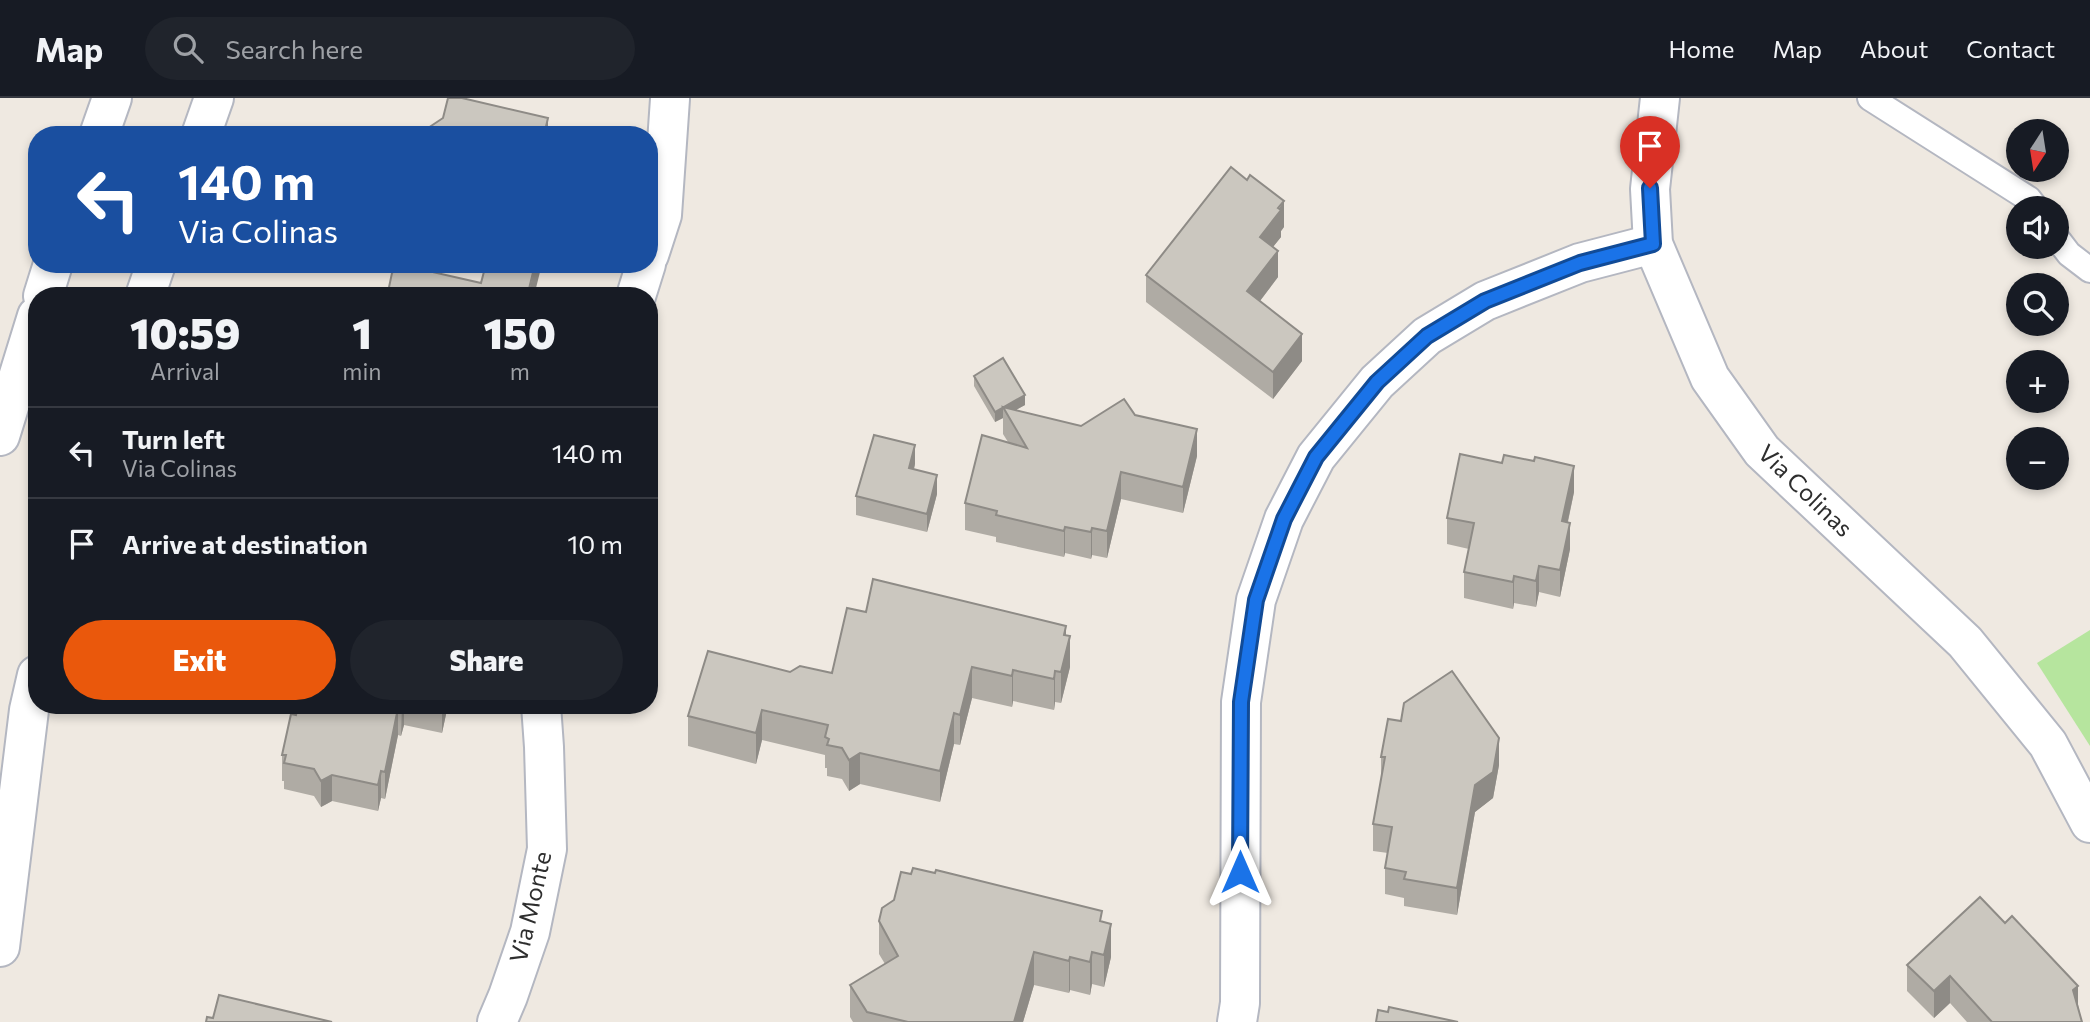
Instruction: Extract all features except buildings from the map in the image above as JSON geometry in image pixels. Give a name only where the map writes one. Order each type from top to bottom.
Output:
[{"type":"street","points":[[102,126],[112,98]]},
{"type":"street","points":[[204,126],[214,98]]},
{"type":"street","name":"Via Colinas","points":[[1660,98],[1650,188],[1653,244],[1710,378],[1762,451],[1965,642],[2048,744],[2090,823]]},
{"type":"street","points":[[658,227],[662,215],[670,99]]},
{"type":"street","points":[[1237,1022],[1240,1003],[1243,689],[1256,600],[1284,519],[1316,457],[1377,382],[1427,336],[1485,301],[1580,263],[1653,244]]},
{"type":"street","points":[[0,436],[28,345]]},
{"type":"street","points":[[0,947],[29,714]]},
{"type":"street","name":"Via Monte","points":[[497,1022],[530,932],[547,849],[542,714]]},
{"type":"lane","points":[[1870,98],[2024,196]]},
{"type":"lane","points":[[2069,254],[2090,270]]},
{"type":"green space","points":[[2090,630],[2090,746],[2037,663]]},
{"type":"route","points":[[1240,872],[1241,702],[1256,600],[1284,519],[1316,457],[1377,382],[1427,336],[1485,301],[1580,263],[1653,244],[1650,188]]}]
